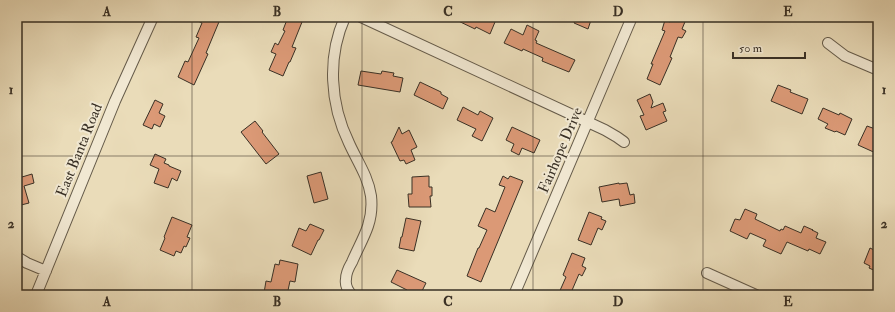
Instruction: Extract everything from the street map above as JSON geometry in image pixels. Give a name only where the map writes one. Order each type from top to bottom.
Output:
[{"type":"street","name":"East Banta Road","points":[[36,295],[115,101],[153,17]]},
{"type":"street","points":[[346,17],[338,38],[334,55],[333,78],[335,105],[343,131],[365,173],[371,199],[368,226],[346,274],[346,280],[350,291]]},
{"type":"street","points":[[361,17],[588,122],[609,132],[624,142]]},
{"type":"street","name":"Fairhope Drive","points":[[514,295],[632,17]]},
{"type":"street","points":[[828,43],[845,56],[878,70]]},
{"type":"street","points":[[17,257],[46,271]]},
{"type":"street","points":[[707,273],[756,295]]},
{"type":"building","points":[[190,17],[221,17],[206,53],[208,54],[194,85],[178,77],[185,61],[188,62],[199,38],[196,37],[202,23]]},
{"type":"building","points":[[288,17],[304,17],[292,47],[296,48],[283,76],[269,70],[276,54],[271,52],[275,43],[278,45],[285,31],[283,30]]},
{"type":"building","points":[[450,17],[484,17],[495,22],[490,34],[476,27],[475,29]]},
{"type":"building","points":[[577,17],[592,17],[588,29],[574,23]]},
{"type":"building","points":[[672,17],[687,17],[682,29],[686,31],[682,38],[678,37],[670,57],[672,58],[660,85],[647,79],[653,64],[651,64],[665,31],[662,30],[665,20],[670,22]]},
{"type":"building","points":[[527,25],[539,31],[535,40],[537,41],[536,43],[575,60],[569,72],[542,61],[543,58],[523,49],[522,51],[504,43],[511,29],[523,35]]},
{"type":"building","points":[[361,71],[381,74],[382,71],[394,73],[393,76],[403,78],[400,92],[358,85]]},
{"type":"building","points":[[420,82],[441,92],[441,94],[448,98],[443,109],[414,95]]},
{"type":"building","points":[[778,85],[791,90],[790,92],[808,99],[802,114],[771,101]]},
{"type":"building","points":[[650,94],[653,102],[651,108],[663,103],[666,111],[663,112],[667,121],[646,130],[640,116],[644,115],[637,100]]},
{"type":"building","points":[[155,100],[163,104],[159,113],[165,116],[160,127],[154,124],[152,129],[143,125]]},
{"type":"building","points":[[463,107],[478,115],[480,111],[493,118],[482,141],[472,136],[476,129],[457,120]]},
{"type":"building","points":[[823,108],[839,115],[840,113],[852,119],[845,135],[825,128],[828,124],[818,119]]},
{"type":"building","points":[[255,121],[279,154],[266,164],[241,132]]},
{"type":"building","points":[[867,126],[878,130],[878,154],[858,145]]},
{"type":"building","points":[[399,127],[402,134],[409,130],[417,147],[411,150],[415,160],[406,164],[404,160],[400,161],[391,142]]},
{"type":"building","points":[[512,127],[540,140],[534,153],[522,148],[519,155],[511,151],[514,144],[506,140]]},
{"type":"building","points":[[155,154],[166,159],[164,163],[181,171],[177,181],[172,178],[168,188],[154,183],[159,169],[150,165]]},
{"type":"building","points":[[17,169],[19,169],[22,177],[32,174],[34,183],[24,186],[29,203],[17,206]]},
{"type":"building","points":[[321,172],[328,199],[314,203],[307,176]]},
{"type":"building","points":[[429,176],[429,187],[432,187],[432,196],[430,196],[431,207],[409,207],[408,194],[412,194],[412,177]]},
{"type":"building","points":[[503,176],[508,179],[510,176],[523,181],[481,282],[467,276],[487,230],[478,226],[486,208],[495,212],[505,187],[499,185]]},
{"type":"building","points":[[627,183],[630,195],[634,194],[635,203],[620,206],[619,199],[602,202],[599,187]]},
{"type":"building","points":[[745,209],[757,214],[755,219],[780,231],[781,229],[783,230],[785,226],[801,233],[804,226],[818,233],[816,238],[826,242],[820,254],[809,249],[808,251],[787,242],[781,254],[763,246],[766,240],[750,233],[747,239],[730,231],[735,219],[740,220]]},
{"type":"building","points":[[589,212],[602,217],[601,219],[606,221],[602,230],[598,228],[591,245],[578,240]]},
{"type":"building","points":[[172,217],[192,225],[187,237],[190,238],[186,247],[184,246],[181,253],[176,251],[174,256],[160,250]]},
{"type":"building","points":[[406,218],[421,221],[414,251],[399,248]]},
{"type":"building","points":[[310,224],[324,230],[311,255],[292,246],[299,228],[306,231]]},
{"type":"building","points":[[878,247],[878,272],[869,268],[870,266],[864,263],[870,248],[876,251]]},
{"type":"building","points":[[572,253],[585,258],[582,266],[586,268],[582,276],[579,274],[570,295],[558,295],[566,277],[563,275]]},
{"type":"building","points":[[280,260],[298,264],[295,282],[290,281],[287,295],[264,293],[266,281],[271,282],[275,264],[279,265]]},
{"type":"building","points":[[397,270],[426,283],[420,295],[405,295],[407,290],[391,282]]}]
